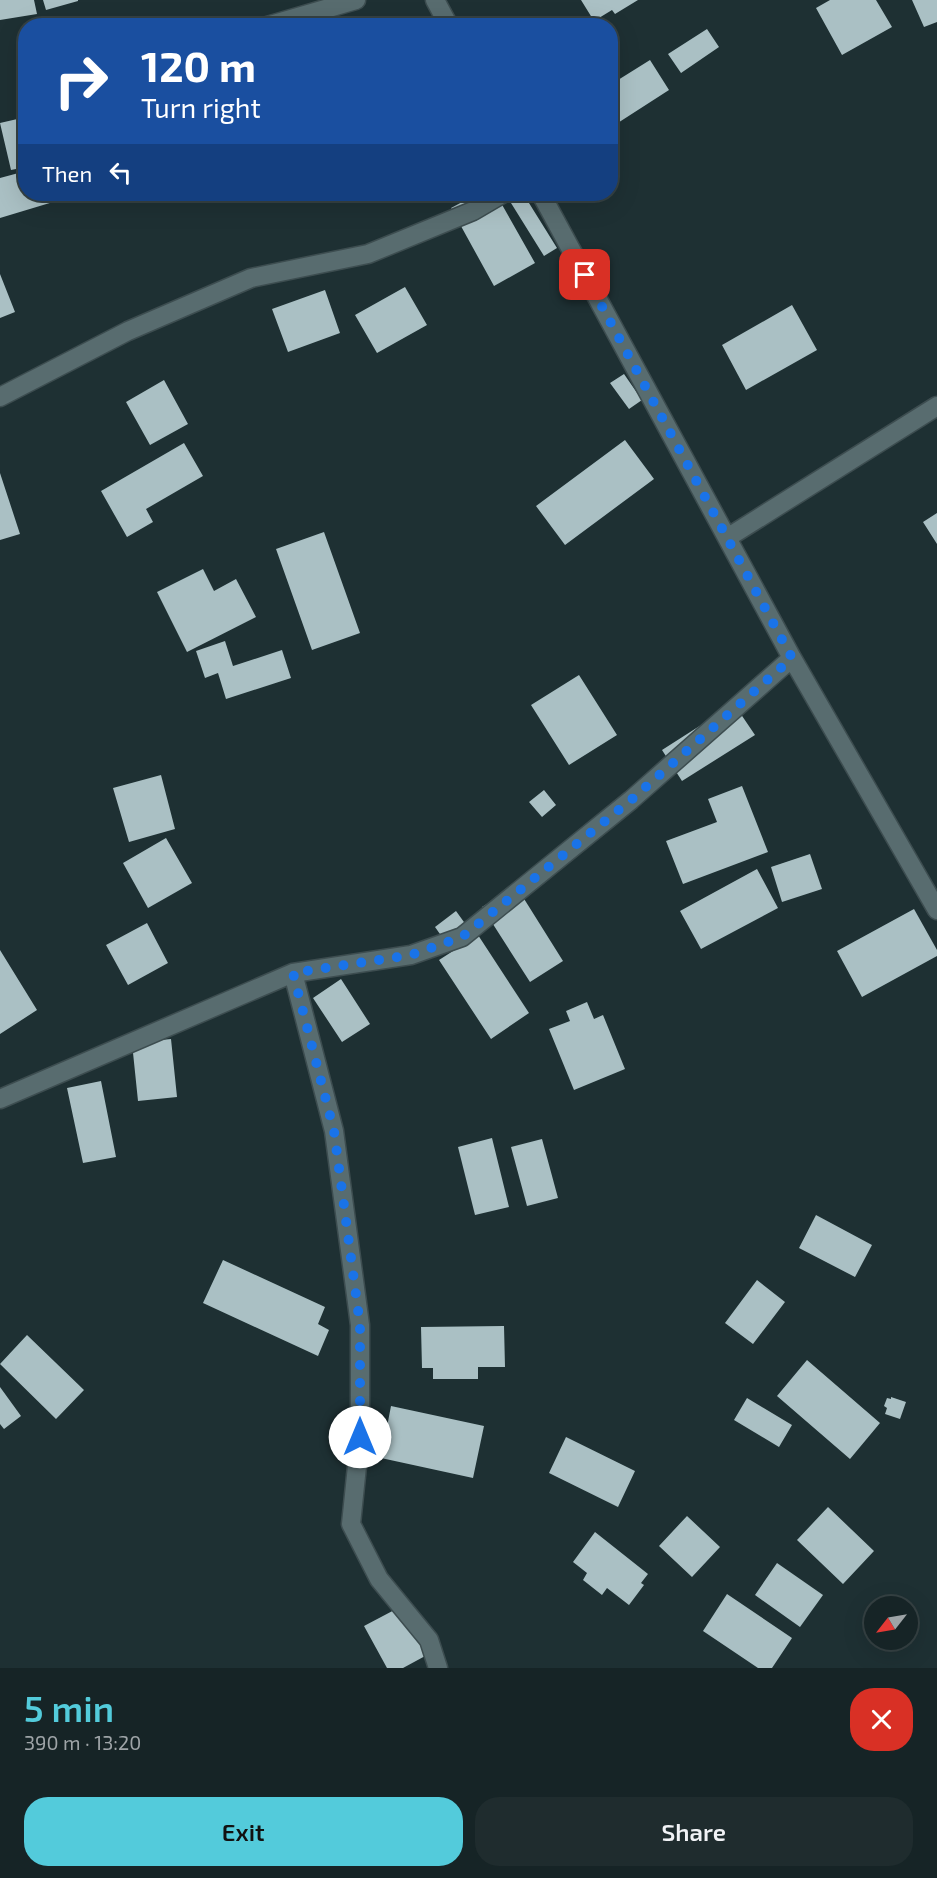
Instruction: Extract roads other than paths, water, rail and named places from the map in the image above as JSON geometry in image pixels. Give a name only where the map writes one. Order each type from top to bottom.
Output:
[{"type":"street","points":[[294,18],[356,0]]},
{"type":"street","points":[[435,0],[445,18]]},
{"type":"street","points":[[0,397],[128,331],[251,278],[368,254],[473,211],[490,201]]},
{"type":"street","points":[[545,201],[792,658],[937,910]]},
{"type":"street","points":[[727,538],[937,406]]},
{"type":"street","points":[[0,1099],[293,973],[411,955],[462,937],[631,800],[792,658]]},
{"type":"street","points":[[293,973],[334,1131],[360,1325],[360,1437],[351,1524],[379,1579],[429,1640],[438,1668]]}]
